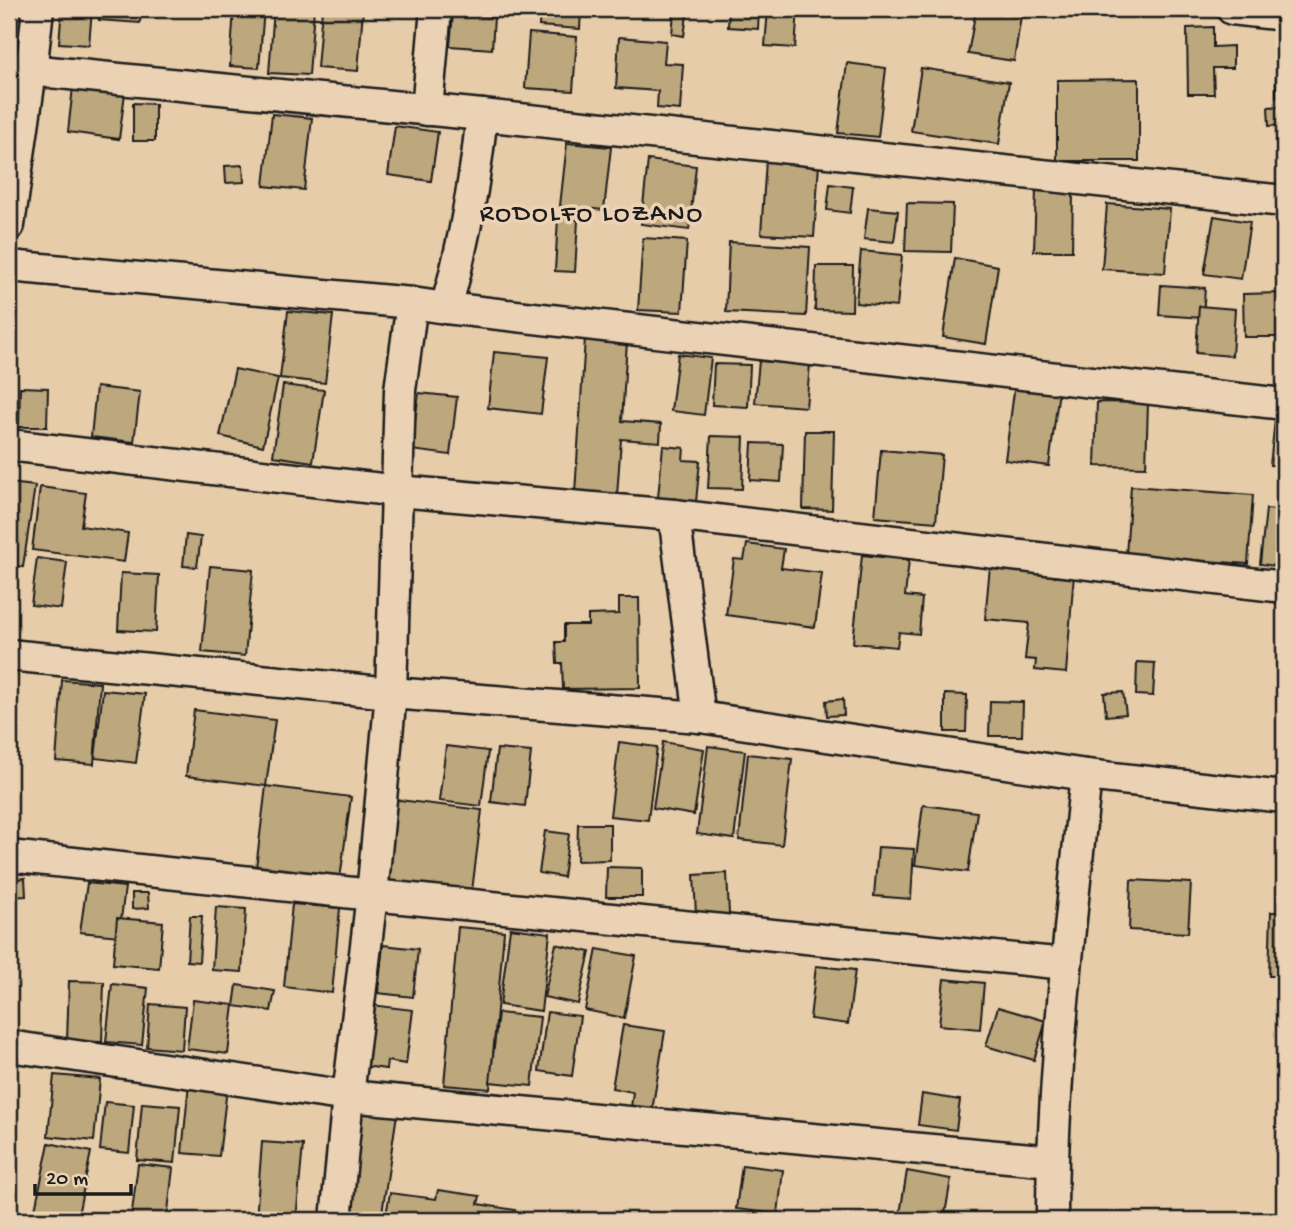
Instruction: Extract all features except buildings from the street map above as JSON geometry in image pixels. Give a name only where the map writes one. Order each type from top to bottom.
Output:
[{"type":"street","points":[[9,225],[20,70],[38,9]]},
{"type":"street","points":[[427,110],[436,9]]},
{"type":"street","points":[[1232,9],[1284,15]]},
{"type":"street","points":[[20,70],[482,115],[1284,201]]},
{"type":"street","points":[[446,309],[470,208],[482,115]]},
{"type":"street","points":[[9,266],[412,303],[1284,404]]},
{"type":"street","points":[[336,1220],[391,693],[400,390],[412,303]]},
{"type":"street","points":[[9,445],[398,491],[674,515],[1284,587]]},
{"type":"street","points":[[674,515],[700,717]]},
{"type":"street","points":[[9,655],[391,693],[700,717],[1086,775],[1284,797]]},
{"type":"street","points":[[1052,1220],[1052,1161],[1066,964],[1086,775]]},
{"type":"street","points":[[9,856],[1066,964]]},
{"type":"street","points":[[9,1046],[348,1096],[1052,1161]]},
{"type":"district","name":"RODOLFO LOZANO","points":[[592,211]]}]
